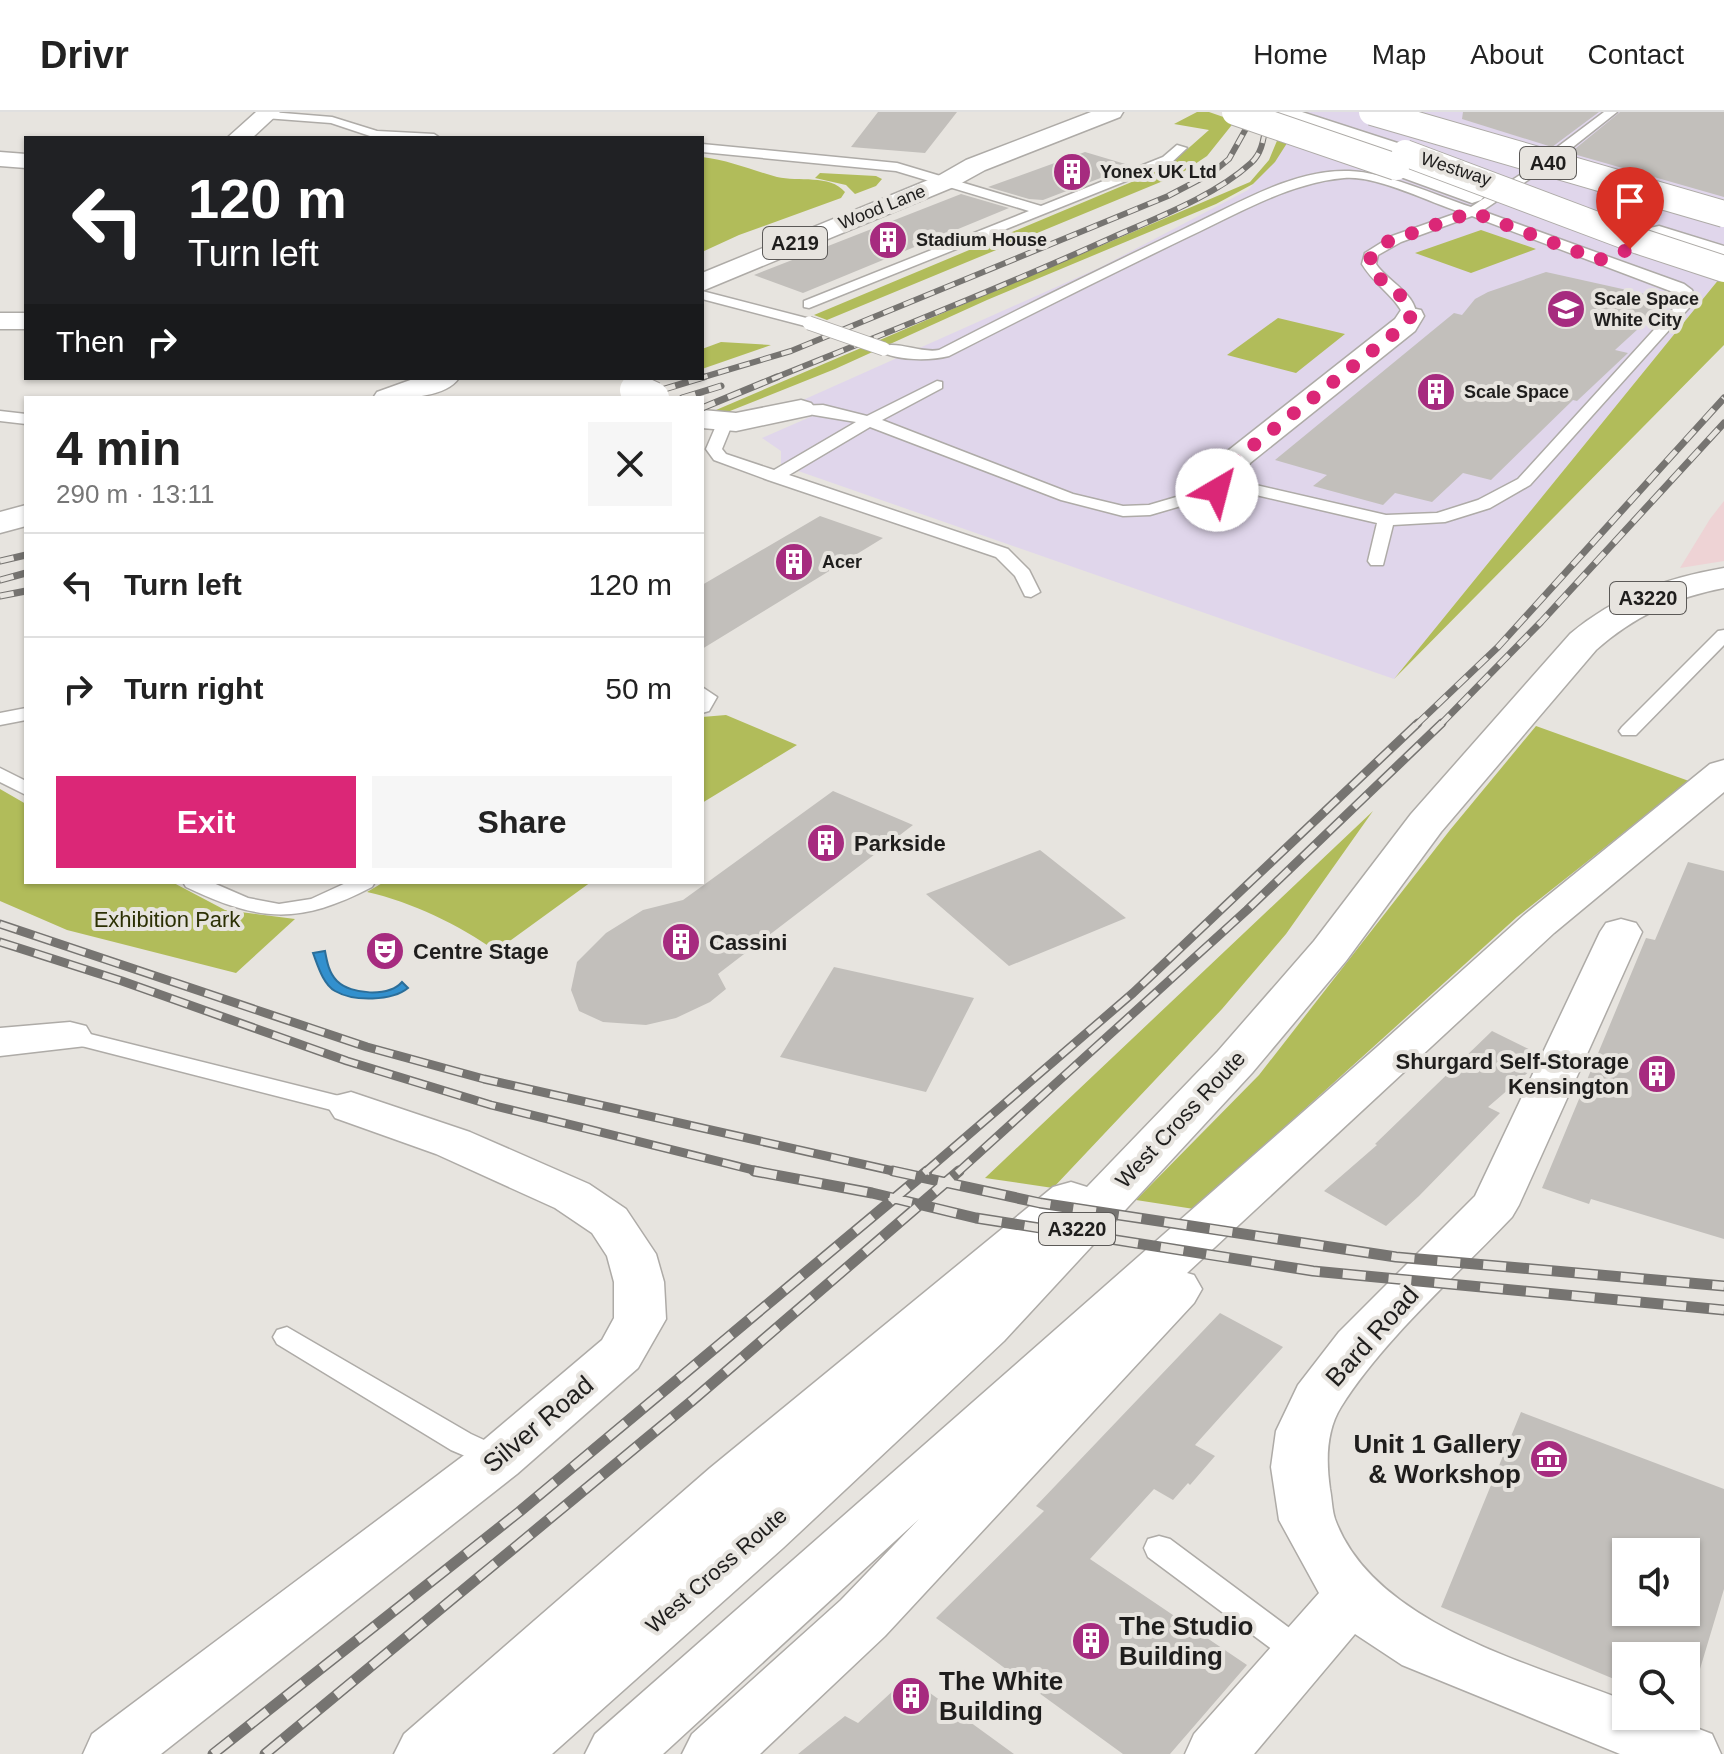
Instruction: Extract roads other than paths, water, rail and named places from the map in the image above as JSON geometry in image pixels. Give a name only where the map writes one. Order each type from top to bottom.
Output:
[{"type":"main road","name":"Wood Lane","points":[[704,282],[947,181],[979,163],[1112,112]]},
{"type":"main road","name":"A40","points":[[1235,112],[1724,284]]},
{"type":"main road","name":"Westway","points":[[1279,112],[1400,143]]},
{"type":"main road","name":"A40","points":[[1329,112],[1625,236],[1720,256]]},
{"type":"main road","name":"A40","points":[[1372,112],[1724,214]]},
{"type":"main road","name":"Wood Lane","points":[[973,169],[987,169],[1138,113]]},
{"type":"main road","name":"A40","points":[[1400,143],[1619,194],[1724,227]]},
{"type":"main road","points":[[0,159],[24,161]]},
{"type":"main road","points":[[394,396],[438,380]]},
{"type":"main road","points":[[0,523],[24,516]]},
{"type":"main road","name":"West Cross Route","points":[[506,1754],[762,1531],[985,1327],[1235,1062],[1330,951],[1426,823],[1583,642],[1602,624],[1652,596],[1724,578]]},
{"type":"main road","points":[[618,1754],[1394,1058],[1539,924],[1724,772]]},
{"type":"main road","points":[[715,1754],[863,1618],[1394,1058]]},
{"type":"main road","name":"A3220","points":[[427,1754],[731,1484],[1235,1062]]},
{"type":"street","points":[[240,136],[267,113]]},
{"type":"street","points":[[1237,488],[1230,478],[1236,459],[1405,325],[1411,316]]},
{"type":"street","points":[[0,321],[24,321]]},
{"type":"street","points":[[710,421],[752,420],[801,409]]},
{"type":"street","name":"Bard Road","points":[[1621,932],[1495,1205],[1357,1346],[1317,1399],[1303,1431],[1299,1467],[1307,1520],[1332,1567],[1372,1614],[1423,1647],[1690,1754]]},
{"type":"street","points":[[2,1044],[70,1036]]},
{"type":"street","name":"Silver Road","points":[[114,1754],[498,1459],[620,1354],[640,1319],[639,1282],[631,1254],[609,1221],[572,1196],[453,1143],[351,1107]]},
{"type":"street","points":[[1216,1754],[1300,1653],[1355,1594]]},
{"type":"lane","points":[[1414,112],[1724,204]]},
{"type":"lane","points":[[1411,316],[1405,297],[1374,274],[1369,264],[1372,253],[1402,235],[1472,212],[1557,155],[1611,112]]},
{"type":"lane","points":[[267,113],[332,120],[376,134],[405,136]]},
{"type":"lane","points":[[704,148],[874,163],[947,181],[1040,210]]},
{"type":"lane","points":[[809,304],[1167,160],[1181,148]]},
{"type":"lane","points":[[704,296],[809,323],[884,349],[931,356],[944,353],[1064,291],[1256,200],[1327,175],[1366,176],[1472,212],[1669,284],[1687,293],[1689,300],[1524,482],[1484,504],[1439,518],[1386,520],[1266,491],[1237,488],[1217,490],[1150,510],[1123,511],[1067,497],[869,421],[823,410],[801,409]]},
{"type":"lane","points":[[1599,260],[1630,249]]},
{"type":"lane","points":[[1669,284],[1720,256]]},
{"type":"lane","points":[[774,477],[937,385]]},
{"type":"lane","points":[[0,403],[24,405]]},
{"type":"lane","points":[[0,416],[24,419]]},
{"type":"lane","points":[[710,421],[723,427],[714,449],[720,457],[1002,553],[1023,574],[1031,592]]},
{"type":"lane","points":[[1377,561],[1386,520]]},
{"type":"lane","points":[[1629,731],[1724,635]]},
{"type":"lane","points":[[0,719],[24,714]]},
{"type":"lane","points":[[0,774],[24,788]]},
{"type":"lane","points":[[198,884],[233,902],[287,912],[311,908],[360,884]]},
{"type":"lane","points":[[70,1036],[351,1107]]},
{"type":"lane","points":[[287,1337],[461,1442],[498,1459]]},
{"type":"lane","points":[[1159,1548],[1300,1653]]},
{"type":"water","points":[[325,951],[332,974],[343,986],[379,992],[402,982],[408,988],[383,998],[343,995],[331,988],[319,969],[313,953]]},
{"type":"railway","points":[[704,377],[791,351],[1168,196],[1212,173],[1229,159],[1248,125]]},
{"type":"railway","points":[[772,379],[1069,257],[1184,205],[1220,186],[1251,163],[1259,152],[1265,130]]},
{"type":"railway","points":[[704,407],[777,377]]},
{"type":"railway","points":[[642,396],[694,380]]},
{"type":"railway","points":[[688,396],[721,386]]},
{"type":"railway","points":[[1416,725],[1498,647],[1724,398]]},
{"type":"railway","points":[[1441,724],[1541,622],[1724,423]]},
{"type":"railway","points":[[0,561],[24,555]]},
{"type":"railway","points":[[0,580],[24,574]]},
{"type":"railway","points":[[0,596],[24,591]]},
{"type":"railway","points":[[924,1173],[1133,993],[1418,723]]},
{"type":"railway","points":[[957,1173],[1247,910],[1441,724]]},
{"type":"railway","points":[[0,924],[367,1047],[484,1079],[896,1172]]},
{"type":"railway","points":[[0,942],[122,981],[347,1061],[491,1105],[765,1173]]},
{"type":"railway","points":[[754,1171],[894,1198]]},
{"type":"railway","points":[[920,1177],[927,1171]]},
{"type":"railway","points":[[946,1182],[959,1171]]},
{"type":"railway","points":[[896,1172],[920,1177]]},
{"type":"railway","points":[[896,1172],[902,1173]]},
{"type":"railway","points":[[894,1198],[920,1177]]},
{"type":"railway","points":[[920,1177],[946,1182]]},
{"type":"railway","points":[[920,1205],[946,1182]]},
{"type":"railway","points":[[946,1182],[1040,1203],[1396,1257],[1724,1286]]},
{"type":"railway","points":[[213,1754],[519,1512],[894,1198]]},
{"type":"railway","points":[[894,1198],[920,1205]]},
{"type":"railway","points":[[265,1754],[693,1400],[920,1205]]},
{"type":"railway","points":[[920,1205],[976,1218],[1313,1271],[1724,1310]]},
{"type":"place","name":"Yonex UK Ltd","points":[[1072,172]]},
{"type":"place","name":"Stadium House","points":[[888,240]]},
{"type":"place","name":"Scale Space White City","points":[[1566,309]]},
{"type":"place","name":"Scale Space","points":[[1436,392]]},
{"type":"place","name":"Acer","points":[[794,562]]},
{"type":"place","name":"Parkside","points":[[826,843]]},
{"type":"place","name":"Cassini","points":[[681,942]]},
{"type":"place","name":"Centre Stage","points":[[385,951]]},
{"type":"place","name":"Shurgard Self-Storage Kensington","points":[[1657,1074]]},
{"type":"place","name":"Unit 1 Gallery & Workshop","points":[[1549,1459]]},
{"type":"place","name":"The Studio Building","points":[[1091,1641]]},
{"type":"place","name":"The White Building","points":[[911,1696]]},
{"type":"park label","name":"Exhibition Park","points":[[167,919]]}]
